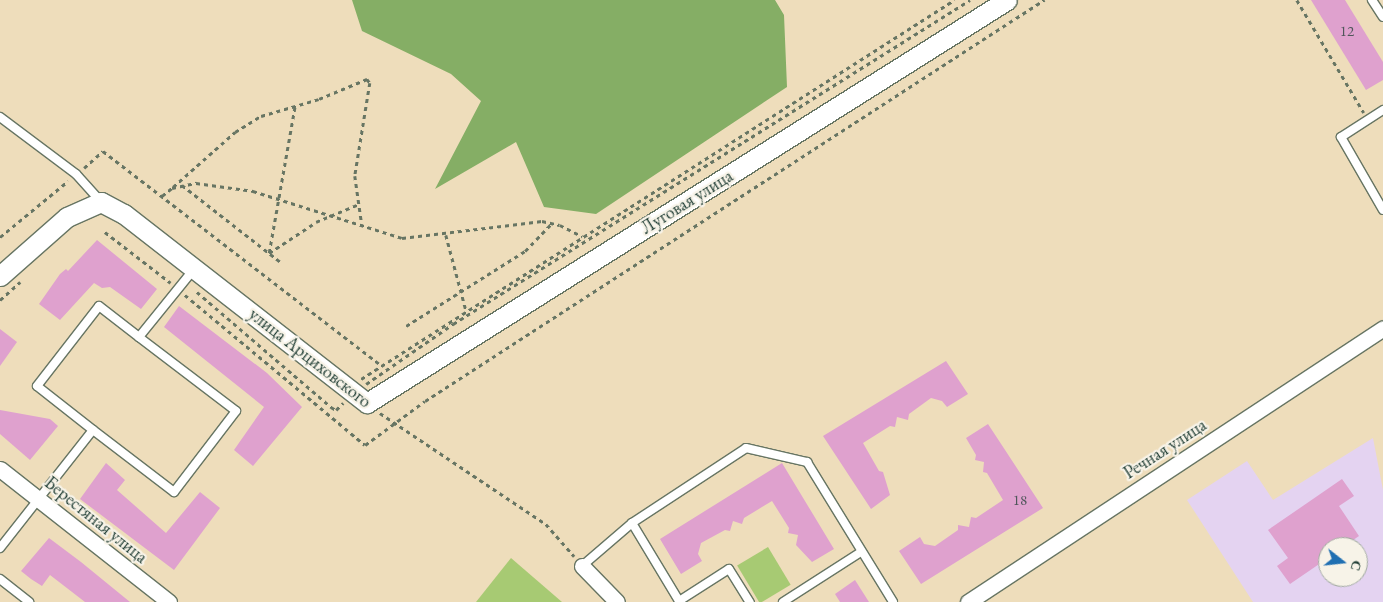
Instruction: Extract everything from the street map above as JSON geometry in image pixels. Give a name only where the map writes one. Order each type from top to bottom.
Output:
[{"type":"street","name":"Луговая улица","points":[[357,394],[1007,0]]},
{"type":"street","name":"улица Арциховского","points":[[101,202],[124,214],[357,394]]},
{"type":"street","points":[[0,276],[67,216],[101,202]]},
{"type":"street","name":"Речная улица","points":[[968,602],[1383,328]]},
{"type":"street","name":"Берестяная улица","points":[[0,469],[169,602]]},
{"type":"street","points":[[582,566],[617,602]]},
{"type":"lane","points":[[1372,0],[1383,16]]},
{"type":"lane","points":[[1383,110],[1341,137],[1383,210]]},
{"type":"lane","name":"улица Арциховского","points":[[0,117],[76,174],[101,202]]},
{"type":"lane","points":[[139,336],[195,268]]},
{"type":"lane","points":[[99,306],[236,411],[174,492],[93,430],[37,386],[99,306]]},
{"type":"lane","points":[[0,548],[93,430]]},
{"type":"lane","points":[[582,566],[632,523],[746,448],[807,462],[893,602]]},
{"type":"lane","points":[[632,523],[679,601],[729,569],[750,602]]},
{"type":"lane","points":[[783,602],[862,552]]},
{"type":"lane","points":[[0,579],[29,602]]},
{"type":"path","points":[[357,394],[380,365],[954,0]]},
{"type":"path","points":[[336,410],[453,324],[970,0]]},
{"type":"path","points":[[106,232],[178,288],[365,445],[394,424],[1044,0]]},
{"type":"path","points":[[1297,0],[1368,120]]},
{"type":"path","points":[[162,196],[248,123],[272,111],[320,99],[363,79],[370,81],[355,176],[362,225]]},
{"type":"path","points":[[269,253],[295,106]]},
{"type":"path","points":[[0,238],[103,151],[380,365]]},
{"type":"path","points":[[172,188],[202,183],[278,198],[402,238],[533,222],[552,223],[582,236]]},
{"type":"path","points":[[182,185],[282,264]]},
{"type":"path","points":[[269,253],[302,230],[331,215],[359,204]]},
{"type":"path","points":[[406,326],[525,251],[552,223]]},
{"type":"path","points":[[446,234],[466,310]]},
{"type":"path","name":"улица Арциховского","points":[[357,394],[394,424],[546,524],[582,566]]},
{"type":"shaded area","points":[[1373,438],[1383,490],[1383,602],[1253,602],[1187,500],[1247,461],[1273,500]]},
{"type":"green space","points":[[352,0],[775,0],[784,15],[787,87],[596,214],[544,207],[516,142],[435,189],[481,101],[451,74],[362,31]]},
{"type":"green space","points":[[768,547],[791,585],[759,602],[737,566]]},
{"type":"green space","points":[[511,558],[562,602],[476,602]]},
{"type":"building","points":[[1311,0],[1345,0],[1383,62],[1383,80],[1366,90]]},
{"type":"building","points":[[97,240],[157,289],[141,309],[110,287],[102,288],[94,283],[60,320],[39,304],[60,274],[66,269],[68,271]]},
{"type":"building","points":[[179,306],[267,373],[302,407],[253,466],[234,450],[264,407],[164,327]]},
{"type":"building","points":[[0,329],[17,342],[0,366]]},
{"type":"building","points":[[946,361],[968,394],[947,407],[942,401],[931,398],[909,414],[908,420],[897,417],[895,427],[890,426],[863,443],[879,471],[883,472],[890,495],[871,509],[823,436]]},
{"type":"building","points":[[0,410],[50,419],[58,426],[30,460],[0,434]]},
{"type":"building","points":[[988,424],[1043,508],[921,584],[899,551],[920,537],[924,544],[935,546],[958,530],[958,525],[969,527],[971,517],[976,518],[1003,500],[987,473],[983,472],[984,462],[975,460],[976,455],[966,438]]},
{"type":"building","points":[[106,463],[125,480],[117,490],[166,533],[200,492],[220,508],[174,570],[80,499]]},
{"type":"building","points":[[782,463],[834,549],[812,562],[796,545],[798,535],[788,533],[789,528],[772,501],[744,518],[742,524],[733,521],[730,531],[725,530],[701,543],[698,554],[702,561],[681,574],[660,539]]},
{"type":"building","points":[[1342,479],[1354,496],[1339,506],[1359,536],[1318,537],[1318,565],[1290,584],[1277,566],[1288,558],[1268,530]]},
{"type":"building","points":[[49,538],[130,602],[85,602],[50,575],[42,586],[31,579],[21,571]]},
{"type":"building","points":[[855,580],[869,602],[840,602],[835,594]]}]
